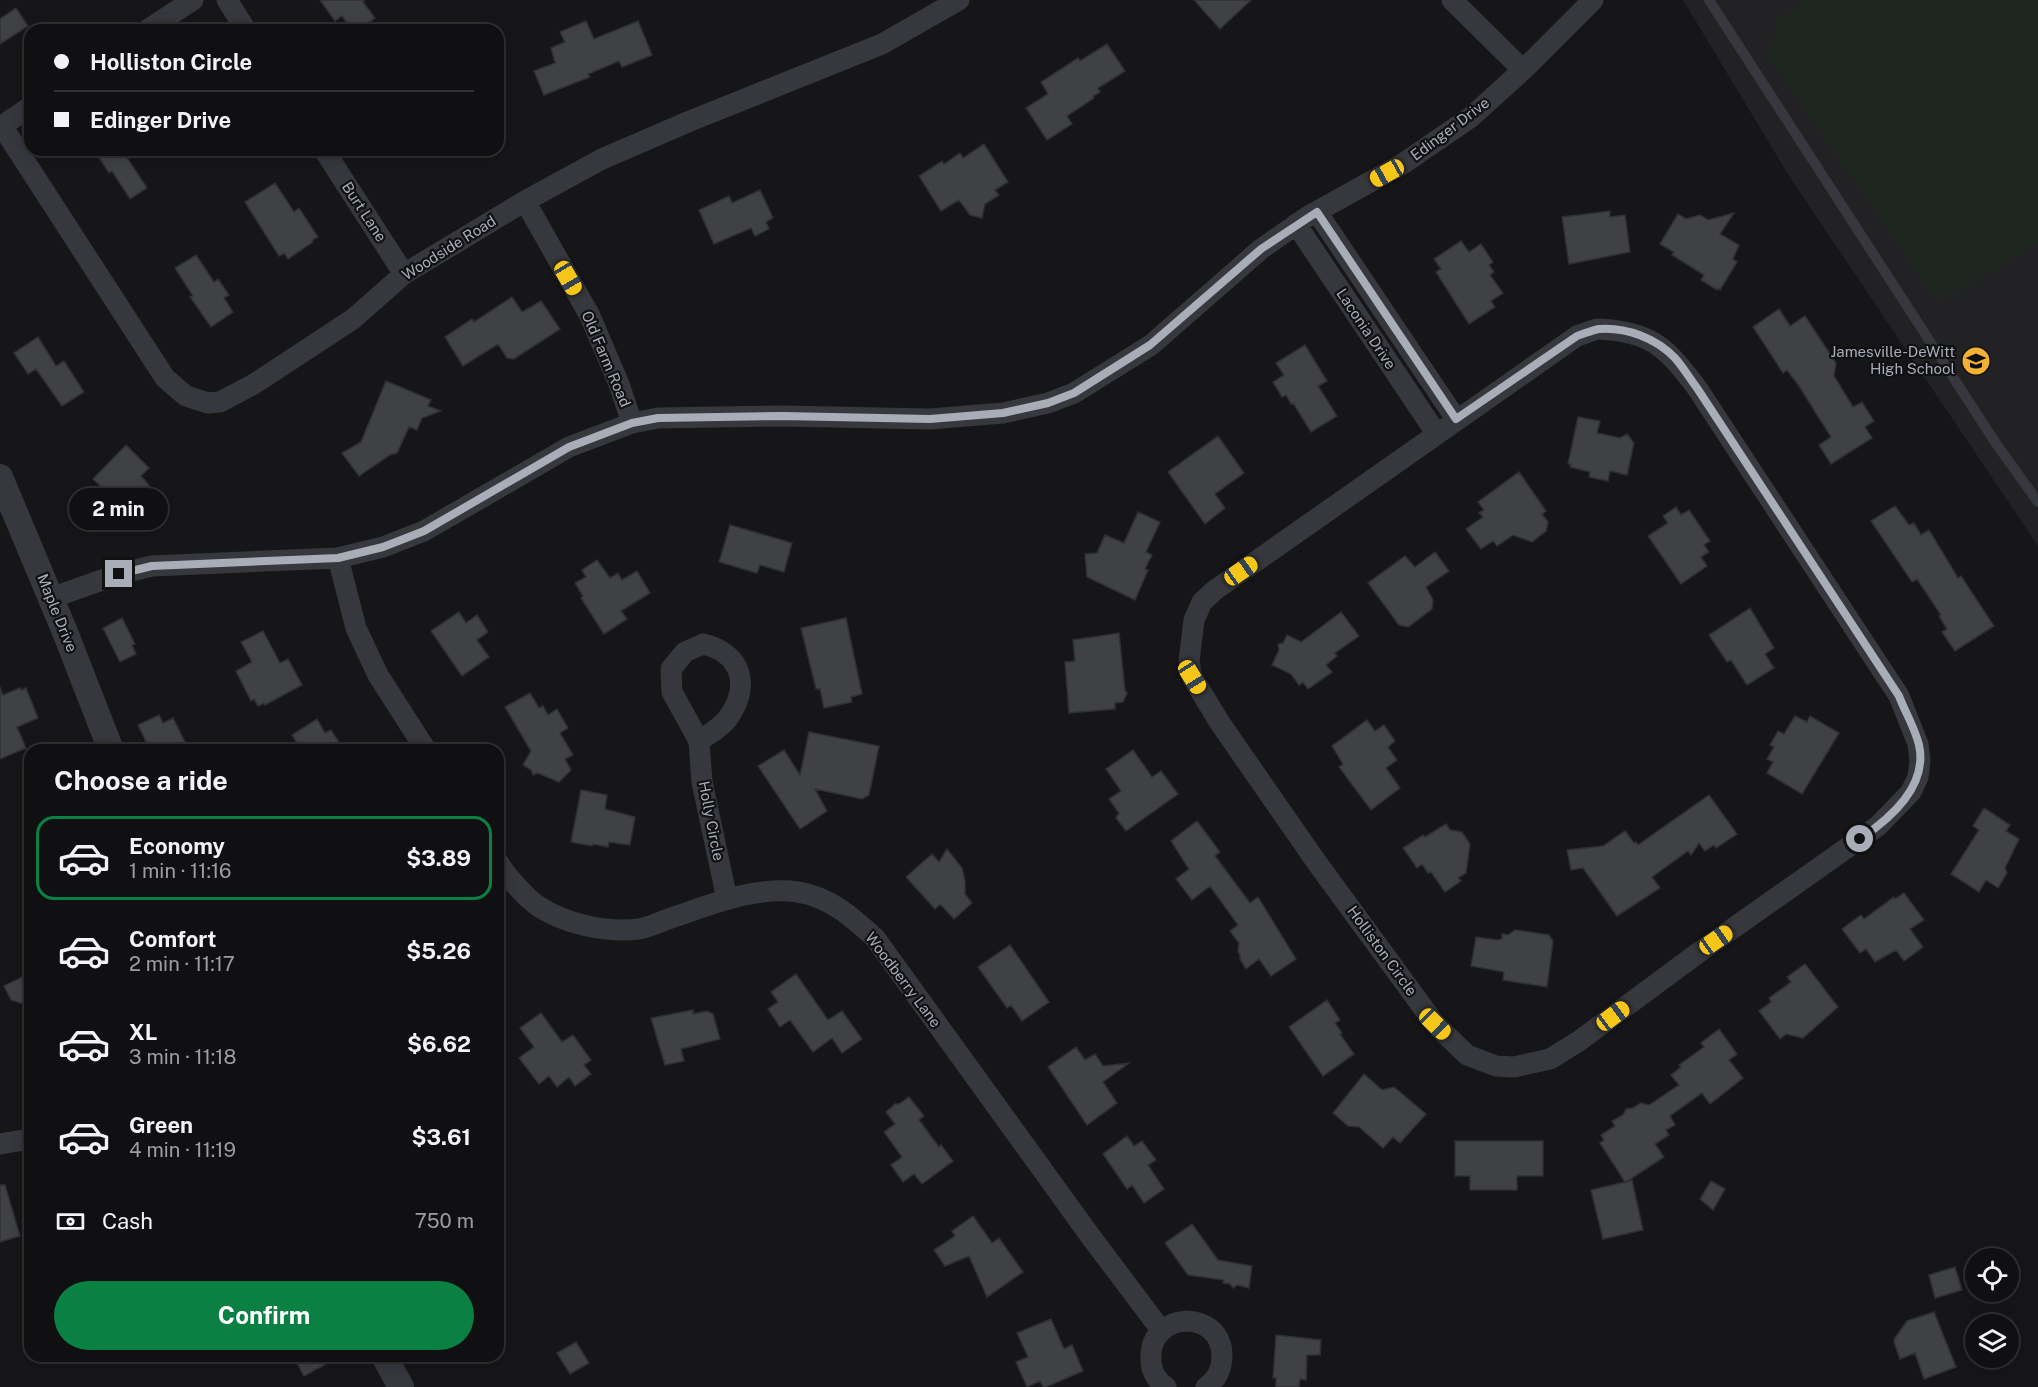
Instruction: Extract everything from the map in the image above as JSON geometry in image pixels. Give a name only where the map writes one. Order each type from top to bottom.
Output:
[{"type":"street","points":[[156,24],[193,0]]},
{"type":"street","points":[[226,0],[242,24]]},
{"type":"street","name":"Woodside Road","points":[[1,127],[165,378],[186,396],[208,403],[220,402],[254,384],[353,319],[404,274],[525,201],[602,159],[882,44],[959,0]]},
{"type":"street","points":[[1452,0],[1523,70]]},
{"type":"street","name":"Edinger Drive","points":[[51,598],[119,574],[152,566],[338,558],[383,547],[424,531],[569,447],[632,423],[658,418],[783,416],[930,419],[1003,413],[1048,403],[1074,393],[1150,345],[1261,249],[1296,224],[1404,163],[1471,117],[1523,70],[1593,0]]},
{"type":"street","points":[[1,127],[24,111]]},
{"type":"street","name":"Burt Lane","points":[[328,156],[404,274]]},
{"type":"street","name":"Old Farm Road","points":[[525,201],[590,316],[619,384],[632,423]]},
{"type":"street","name":"Laconia Drive","points":[[1317,212],[1456,419]]},
{"type":"street","name":"Laconia Drive","points":[[1296,224],[1436,434]]},
{"type":"street","name":"Holliston Circle","points":[[1598,329],[1619,330],[1642,336],[1661,346],[1675,358],[1697,388],[1899,696],[1918,744],[1920,761],[1911,792],[1878,826],[1698,953],[1579,1041],[1550,1059],[1514,1067],[1496,1066],[1467,1055],[1435,1024],[1315,860],[1220,723],[1192,677],[1188,661],[1194,620],[1202,602],[1215,590],[1436,434],[1577,336],[1598,329]]},
{"type":"street","name":"Maple Drive","points":[[0,477],[6,506],[51,598],[109,744]]},
{"type":"street","points":[[338,558],[356,628],[378,675],[422,744]]},
{"type":"street","name":"Holly Circle","points":[[699,741],[702,782],[727,899]]},
{"type":"street","name":"Woodberry Lane","points":[[504,871],[537,905],[566,921],[609,929],[640,929],[727,899],[760,892],[798,892],[831,903],[848,913],[875,938],[1161,1330]]},
{"type":"street","points":[[0,1144],[24,1140]]},
{"type":"street","points":[[1166,1387],[1155,1376],[1150,1352],[1161,1330],[1182,1321],[1194,1321],[1204,1325],[1220,1342],[1222,1365],[1218,1375],[1206,1387]]},
{"type":"street","points":[[387,1362],[401,1387]]},
{"type":"lane","points":[[1709,0],[1995,442],[2038,502]]},
{"type":"shaded area","name":"Jamesville-DeWitt High School","points":[[1683,0],[2038,0],[2038,546],[1789,176]]},
{"type":"shaded area","points":[[1810,0],[2038,0],[2038,242],[1970,285],[1937,301],[1768,56],[1779,18]]},
{"type":"building","points":[[320,0],[365,0],[363,2],[375,18],[367,24],[348,24],[342,16],[335,21]]},
{"type":"building","points":[[1194,0],[1251,0],[1220,29]]},
{"type":"building","points":[[16,8],[27,24],[24,24],[24,29],[0,44],[0,19]]},
{"type":"building","points":[[586,21],[594,39],[638,21],[652,55],[622,67],[619,61],[588,74],[590,77],[544,95],[534,71],[555,63],[551,48],[565,42],[560,32]]},
{"type":"building","points":[[1107,44],[1125,71],[1098,88],[1100,92],[1093,96],[1094,98],[1067,116],[1072,124],[1047,140],[1026,108],[1048,94],[1041,82],[1078,58],[1080,61]]},
{"type":"building","points":[[984,144],[1008,182],[995,190],[999,195],[985,204],[982,218],[970,215],[959,200],[941,211],[919,176],[942,161],[944,164],[960,153],[963,158]]},
{"type":"building","points":[[98,156],[126,156],[147,188],[130,199],[112,171],[109,173]]},
{"type":"building","points":[[275,183],[294,212],[299,208],[318,237],[288,259],[284,253],[279,256],[245,202]]},
{"type":"building","points":[[760,190],[773,218],[766,222],[769,229],[755,236],[751,228],[714,244],[699,210],[729,196],[732,203]]},
{"type":"building","points":[[1610,211],[1610,217],[1625,215],[1630,252],[1569,264],[1562,217]]},
{"type":"building","points":[[1734,213],[1720,234],[1739,245],[1733,259],[1737,262],[1720,290],[1701,280],[1704,275],[1672,255],[1674,252],[1660,244],[1678,214],[1686,219],[1700,215],[1708,220]]},
{"type":"building","points":[[1461,241],[1469,252],[1481,244],[1493,262],[1489,265],[1494,272],[1490,275],[1503,293],[1491,301],[1495,307],[1469,324],[1436,272],[1441,269],[1434,259]]},
{"type":"building","points":[[196,255],[214,282],[218,279],[229,295],[224,298],[233,312],[211,327],[190,297],[193,296],[175,268]]},
{"type":"building","points":[[512,297],[522,312],[541,301],[560,329],[514,359],[507,358],[498,344],[463,366],[445,337],[472,319],[474,322]]},
{"type":"building","points":[[1779,309],[1790,326],[1805,316],[1836,363],[1834,376],[1853,407],[1862,402],[1874,421],[1865,427],[1872,438],[1831,464],[1819,445],[1831,437],[1799,386],[1787,370],[1783,373],[1753,327]]},
{"type":"building","points":[[38,337],[56,366],[64,361],[84,392],[62,406],[36,369],[28,374],[14,353]]},
{"type":"building","points":[[1305,345],[1327,381],[1318,386],[1337,416],[1311,432],[1293,403],[1291,404],[1286,395],[1282,397],[1273,382],[1284,375],[1276,363]]},
{"type":"building","points":[[386,381],[431,400],[428,406],[441,411],[422,418],[417,430],[409,427],[397,453],[390,455],[359,476],[342,453],[361,442]]},
{"type":"building","points":[[1578,417],[1600,421],[1597,433],[1620,438],[1627,434],[1634,443],[1627,475],[1610,471],[1608,481],[1589,477],[1590,472],[1570,467],[1571,464],[1568,464]]},
{"type":"building","points":[[1218,436],[1244,473],[1215,494],[1225,508],[1205,524],[1168,472]]},
{"type":"building","points":[[126,445],[149,468],[141,476],[149,485],[125,510],[93,479]]},
{"type":"building","points":[[1519,472],[1546,511],[1542,514],[1548,522],[1546,531],[1532,542],[1513,535],[1497,546],[1493,541],[1481,549],[1466,529],[1483,517],[1479,513],[1484,510],[1478,502]]},
{"type":"building","points":[[1895,506],[1909,525],[1914,523],[1921,535],[1929,530],[1958,578],[1961,576],[1994,626],[1955,651],[1942,632],[1947,629],[1939,616],[1941,615],[1917,579],[1912,582],[1871,521]]},
{"type":"building","points":[[1676,507],[1681,515],[1689,510],[1710,541],[1704,545],[1709,552],[1701,557],[1707,566],[1681,584],[1648,536],[1668,523],[1663,516]]},
{"type":"building","points":[[1138,512],[1160,522],[1146,552],[1152,555],[1135,600],[1087,577],[1085,554],[1097,553],[1105,535],[1124,543]]},
{"type":"building","points":[[730,525],[792,543],[784,572],[760,565],[757,573],[719,562]]},
{"type":"building","points":[[1435,552],[1449,571],[1426,587],[1433,600],[1432,609],[1408,627],[1399,625],[1368,583],[1405,556],[1415,567]]},
{"type":"building","points":[[597,560],[610,578],[618,573],[622,580],[637,571],[650,593],[621,611],[627,619],[604,634],[581,598],[583,596],[575,583],[586,577],[582,570]]},
{"type":"building","points":[[1750,608],[1774,648],[1765,654],[1774,668],[1747,685],[1731,660],[1727,662],[1709,635]]},
{"type":"building","points":[[459,612],[466,623],[477,615],[488,632],[477,640],[489,657],[462,676],[431,631]]},
{"type":"building","points":[[1341,612],[1359,636],[1335,653],[1337,656],[1326,665],[1332,672],[1308,689],[1303,682],[1299,685],[1291,674],[1272,665],[1279,650],[1278,644],[1283,643],[1287,635],[1301,642]]},
{"type":"building","points":[[122,618],[135,644],[132,645],[136,654],[120,662],[103,628]]},
{"type":"building","points":[[846,618],[862,694],[851,697],[852,702],[824,708],[820,689],[816,689],[801,628]]},
{"type":"building","points":[[263,631],[280,663],[288,659],[302,685],[265,705],[264,703],[258,706],[254,699],[251,701],[236,671],[252,662],[241,642]]},
{"type":"building","points":[[1119,633],[1127,693],[1123,702],[1115,703],[1115,709],[1069,713],[1065,662],[1075,661],[1073,640]]},
{"type":"building","points":[[0,687],[3,695],[26,688],[38,718],[17,727],[24,749],[0,759]]},
{"type":"building","points":[[530,693],[539,708],[543,706],[548,715],[557,709],[568,728],[560,733],[573,755],[565,759],[571,770],[559,782],[538,773],[533,775],[531,770],[523,765],[531,751],[505,707]]},
{"type":"building","points":[[159,715],[163,723],[173,718],[186,744],[147,744],[138,725]]},
{"type":"building","points":[[1795,716],[1807,722],[1810,716],[1839,733],[1802,794],[1767,773],[1773,762],[1767,759],[1774,747],[1770,745],[1778,731],[1784,734]]},
{"type":"building","points":[[317,719],[325,733],[331,730],[340,744],[298,744],[292,735]]},
{"type":"building","points":[[1367,720],[1375,731],[1384,725],[1395,741],[1388,747],[1397,760],[1386,768],[1400,788],[1371,810],[1339,767],[1343,764],[1332,746]]},
{"type":"building","points":[[809,732],[879,746],[869,795],[862,799],[815,789],[827,811],[800,829],[758,766],[784,750],[800,775]]},
{"type":"building","points":[[1133,750],[1152,777],[1161,771],[1178,794],[1126,831],[1116,818],[1119,813],[1109,799],[1121,791],[1106,769]]},
{"type":"building","points":[[581,790],[607,795],[605,809],[635,817],[630,845],[609,842],[608,847],[571,842]]},
{"type":"building","points":[[1709,795],[1737,834],[1716,848],[1714,845],[1705,851],[1699,843],[1691,855],[1688,851],[1652,877],[1660,888],[1617,916],[1583,868],[1571,870],[1567,850],[1603,846],[1625,831],[1638,845]]},
{"type":"building","points":[[1984,808],[2010,825],[2006,831],[2019,839],[2005,868],[2007,873],[1998,888],[1986,880],[1979,892],[1951,874],[1979,830],[1973,826]]},
{"type":"building","points":[[1197,821],[1220,852],[1215,856],[1250,903],[1258,897],[1296,959],[1271,976],[1259,959],[1246,969],[1240,959],[1239,943],[1230,931],[1238,925],[1210,886],[1192,900],[1176,879],[1189,869],[1171,841]]},
{"type":"building","points":[[1446,824],[1450,830],[1462,832],[1470,844],[1466,873],[1458,878],[1461,881],[1445,892],[1431,872],[1428,873],[1422,864],[1417,868],[1403,848]]},
{"type":"building","points":[[947,849],[962,868],[965,894],[972,903],[954,919],[940,904],[935,909],[906,877],[932,854],[939,862]]},
{"type":"building","points":[[1904,893],[1924,920],[1910,929],[1923,947],[1904,961],[1896,950],[1875,962],[1866,949],[1860,953],[1842,929],[1861,915],[1864,919],[1894,897],[1895,899]]},
{"type":"building","points":[[1515,930],[1549,935],[1553,941],[1547,987],[1503,980],[1504,972],[1471,966],[1476,937],[1498,940],[1502,939],[1502,934],[1508,935]]},
{"type":"building","points":[[1010,945],[1049,1002],[1022,1021],[1011,1005],[1007,1008],[978,967]]},
{"type":"building","points":[[1805,964],[1838,1007],[1803,1038],[1786,1034],[1780,1039],[1759,1011],[1771,1002],[1769,998],[1791,982],[1787,977]]},
{"type":"building","points":[[796,974],[828,1020],[842,1011],[862,1039],[842,1053],[832,1038],[813,1052],[790,1020],[780,1027],[768,1009],[778,1002],[771,992]]},
{"type":"building","points":[[24,976],[24,1004],[11,1000],[4,986]]},
{"type":"building","points":[[1327,1000],[1340,1020],[1335,1023],[1342,1033],[1340,1034],[1354,1054],[1323,1076],[1289,1027]]},
{"type":"building","points":[[693,1010],[693,1014],[707,1011],[713,1014],[720,1039],[681,1049],[684,1061],[665,1065],[651,1018]]},
{"type":"building","points":[[541,1013],[562,1042],[573,1035],[591,1060],[584,1065],[591,1074],[575,1086],[569,1077],[557,1087],[549,1076],[539,1084],[519,1058],[534,1047],[520,1028]]},
{"type":"building","points":[[1719,1029],[1737,1054],[1729,1060],[1743,1078],[1710,1104],[1702,1093],[1670,1116],[1675,1125],[1666,1130],[1669,1135],[1655,1144],[1664,1157],[1626,1182],[1632,1180],[1643,1230],[1603,1239],[1591,1190],[1625,1182],[1600,1143],[1604,1140],[1601,1135],[1615,1126],[1612,1121],[1623,1115],[1626,1109],[1641,1103],[1649,1105],[1679,1085],[1671,1075],[1681,1067],[1679,1065],[1704,1047],[1701,1043]]},
{"type":"building","points":[[1076,1047],[1085,1060],[1095,1054],[1103,1066],[1129,1063],[1103,1082],[1117,1103],[1087,1125],[1048,1067]]},
{"type":"building","points":[[1364,1074],[1382,1090],[1394,1087],[1426,1114],[1400,1143],[1393,1137],[1383,1148],[1359,1127],[1348,1126],[1333,1113]]},
{"type":"building","points":[[909,1097],[924,1116],[919,1120],[939,1147],[941,1145],[953,1161],[922,1184],[914,1174],[903,1182],[891,1165],[902,1157],[884,1132],[895,1124],[886,1112]]},
{"type":"building","points":[[1127,1136],[1134,1146],[1142,1141],[1156,1160],[1148,1165],[1164,1189],[1144,1203],[1132,1185],[1127,1189],[1103,1154]]},
{"type":"building","points":[[1455,1141],[1543,1141],[1543,1176],[1517,1176],[1517,1190],[1470,1190],[1470,1176],[1455,1176]]},
{"type":"building","points":[[1711,1181],[1725,1189],[1713,1210],[1700,1199]]},
{"type":"building","points":[[0,1185],[5,1185],[20,1236],[0,1242]]},
{"type":"building","points":[[973,1216],[992,1243],[999,1238],[1023,1272],[987,1297],[969,1256],[945,1266],[934,1250],[955,1236],[952,1231]]},
{"type":"building","points":[[1192,1224],[1218,1260],[1252,1266],[1249,1288],[1237,1285],[1233,1288],[1230,1284],[1223,1283],[1224,1280],[1188,1275],[1165,1243]]},
{"type":"building","points":[[1955,1267],[1962,1290],[1935,1298],[1929,1275]]},
{"type":"building","points":[[1934,1312],[1956,1367],[1924,1379],[1915,1353],[1900,1359],[1894,1342],[1907,1321]]},
{"type":"building","points":[[1051,1319],[1064,1349],[1072,1345],[1083,1371],[1046,1387],[1043,1387],[1040,1381],[1027,1387],[1016,1362],[1028,1357],[1017,1333]]},
{"type":"building","points":[[1276,1335],[1321,1340],[1320,1355],[1307,1355],[1306,1380],[1300,1379],[1299,1387],[1276,1387],[1276,1378],[1273,1378]]},
{"type":"building","points":[[576,1342],[589,1363],[570,1374],[557,1353]]},
{"type":"building","points":[[296,1362],[330,1362],[304,1376]]},
{"type":"place","name":"Jamesville-DeWitt High School","points":[[1976,361]]},
{"type":"route","points":[[119,574],[152,566],[338,558],[383,547],[424,531],[569,447],[632,423],[658,418],[783,416],[930,419],[1003,413],[1048,403],[1074,393],[1150,345],[1261,249],[1317,212],[1456,419],[1577,336],[1598,329],[1619,330],[1642,336],[1661,346],[1675,358],[1899,696],[1918,744],[1920,761],[1911,792],[1878,826],[1860,839]]}]
